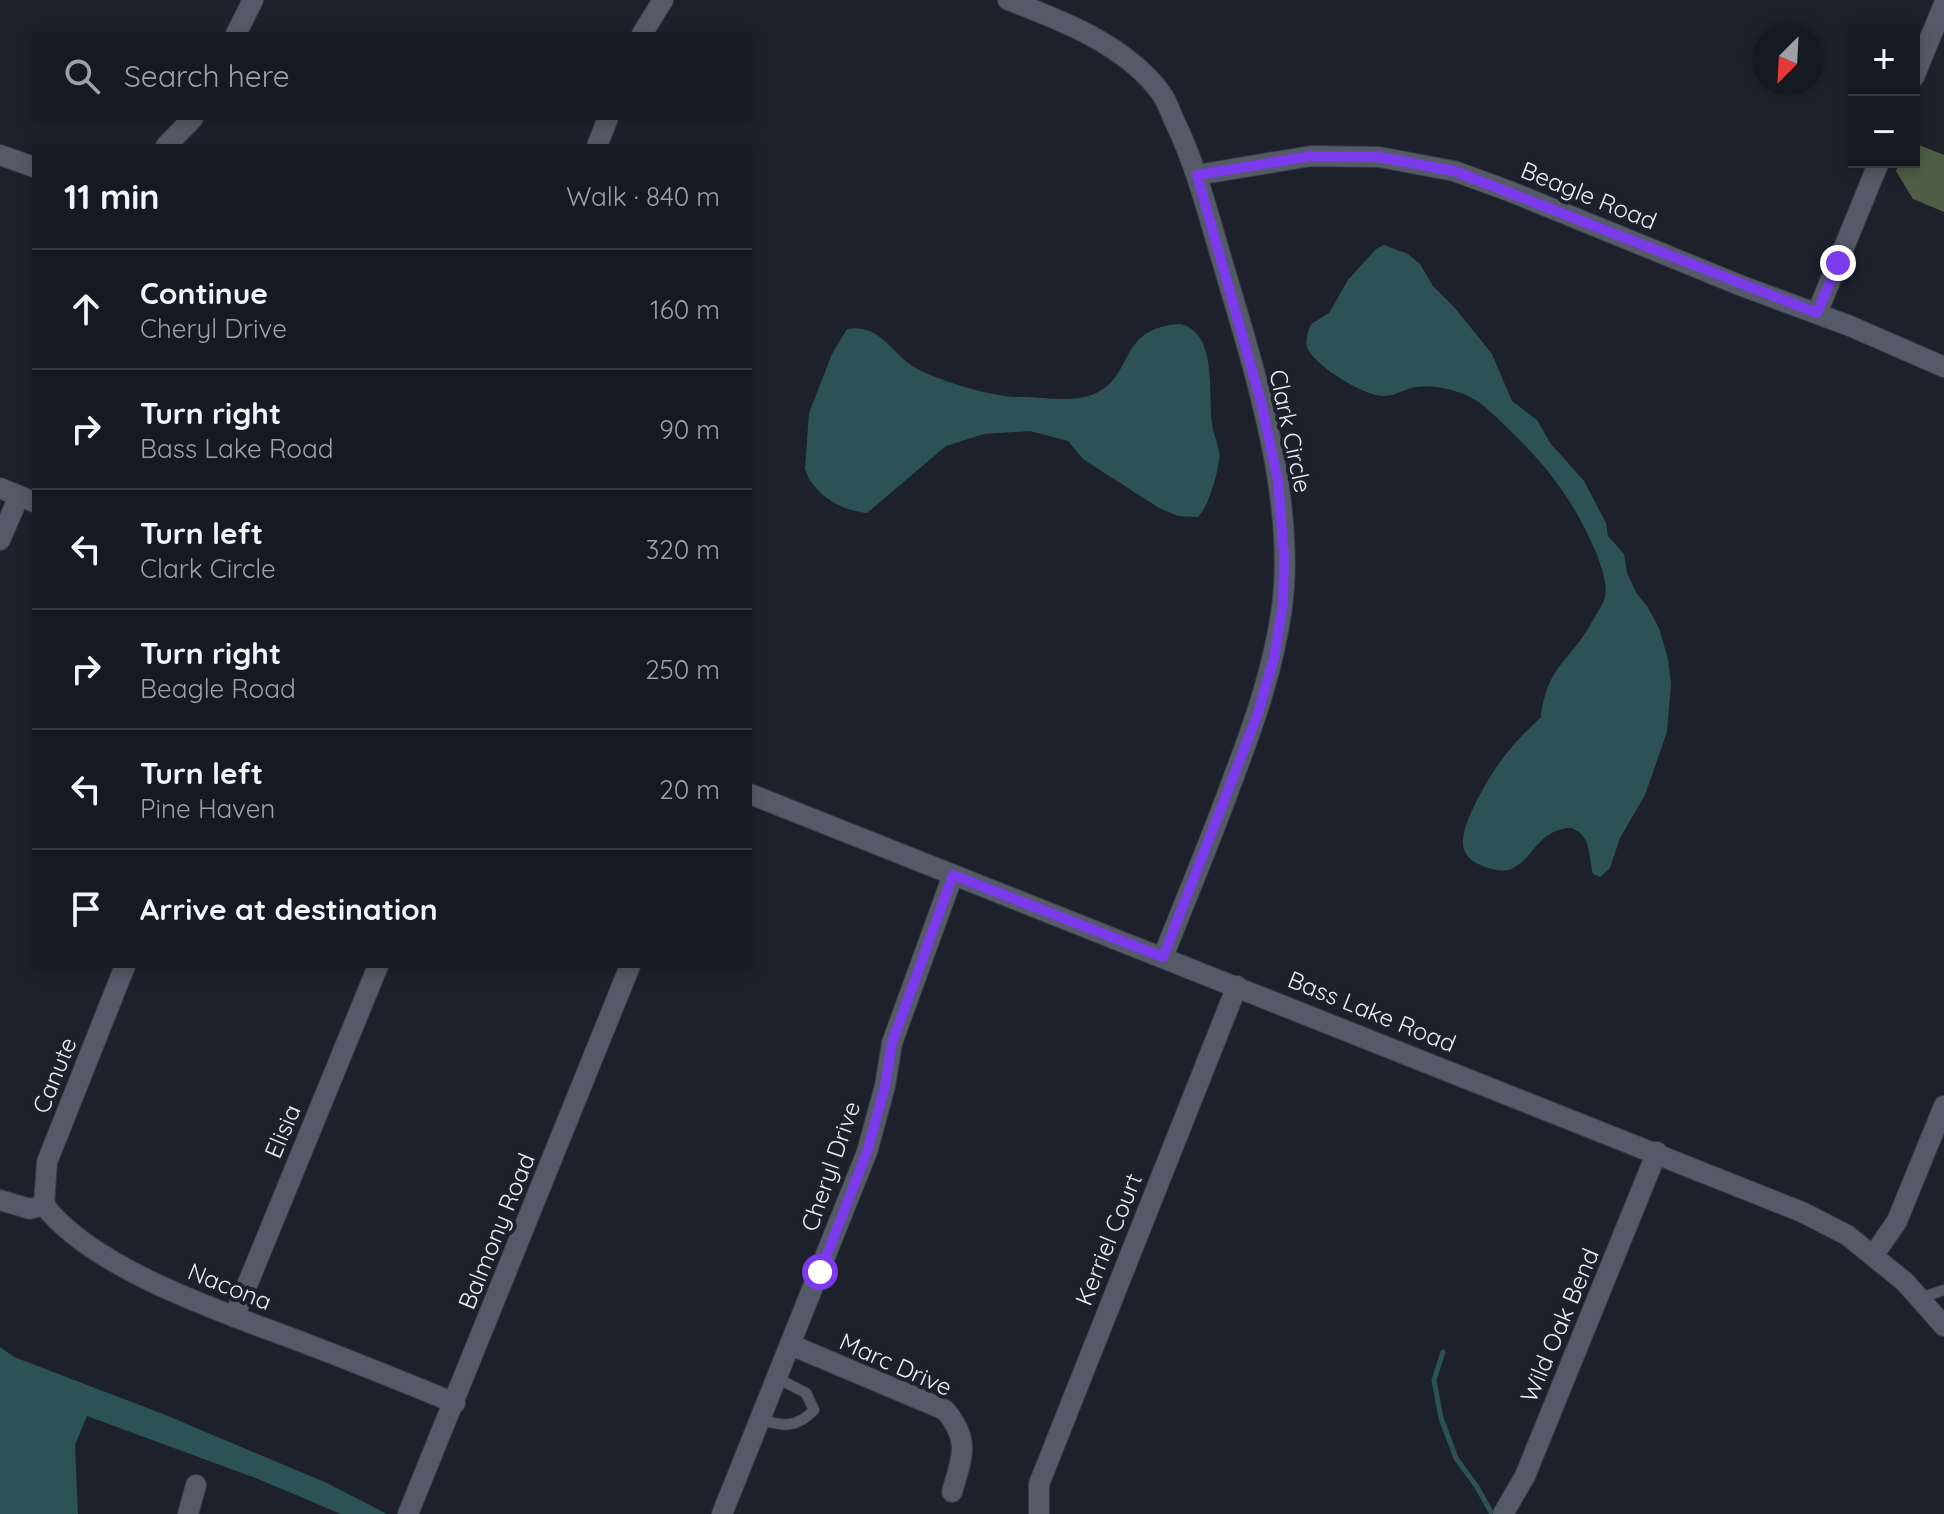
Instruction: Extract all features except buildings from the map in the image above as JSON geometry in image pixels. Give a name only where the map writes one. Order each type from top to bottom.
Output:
[{"type":"street","points":[[237,32],[253,0]]},
{"type":"street","points":[[643,32],[663,0]]},
{"type":"street","name":"Clark Circle","points":[[1008,0],[1109,47],[1139,68],[1162,94],[1188,148],[1197,175],[1261,402],[1278,481],[1284,557],[1283,604],[1274,658],[1257,716],[1163,957]]},
{"type":"street","points":[[1920,62],[1944,4]]},
{"type":"street","points":[[168,144],[191,120]]},
{"type":"street","points":[[598,144],[607,120]]},
{"type":"street","points":[[0,155],[32,166]]},
{"type":"street","name":"Beagle Road","points":[[1197,175],[1311,156],[1379,157],[1454,171],[1817,313],[1944,367]]},
{"type":"street","points":[[1817,313],[1877,168]]},
{"type":"street","points":[[0,540],[18,495]]},
{"type":"street","name":"Bass Lake Road","points":[[752,795],[1802,1212],[1847,1235],[1905,1282],[1944,1326]]},
{"type":"street","name":"Cheryl Drive","points":[[722,1514],[867,1152],[885,1086],[892,1043],[953,875]]},
{"type":"street","name":"Canute","points":[[44,1205],[47,1162],[124,968]]},
{"type":"street","name":"Elisia","points":[[234,1317],[377,968]]},
{"type":"street","name":"Balmony Road","points":[[408,1514],[629,968]]},
{"type":"street","name":"Kerriel Court","points":[[1039,1514],[1039,1484],[1237,986]]},
{"type":"street","points":[[1873,1256],[1897,1221],[1944,1106]]},
{"type":"street","name":"Wild Oak Bend","points":[[1503,1514],[1525,1476],[1657,1152]]},
{"type":"street","points":[[0,1200],[30,1209],[44,1205]]},
{"type":"street","name":"Nacona","points":[[44,1205],[69,1230],[114,1260],[193,1301],[455,1403]]},
{"type":"street","name":"Marc Drive","points":[[791,1345],[945,1410],[958,1425],[963,1437],[962,1455],[952,1492]]},
{"type":"street","points":[[188,1514],[196,1485]]},
{"type":"lane","points":[[1920,1298],[1944,1290]]},
{"type":"lane","points":[[760,1419],[778,1425],[802,1422],[814,1410],[806,1393],[777,1378]]},
{"type":"shaded area","points":[[1920,145],[1944,155],[1944,212],[1913,199],[1896,171],[1897,168],[1920,168]]},
{"type":"shaded area","points":[[1384,245],[1408,254],[1420,264],[1433,286],[1492,354],[1512,401],[1537,420],[1551,444],[1584,481],[1606,523],[1608,536],[1624,554],[1627,573],[1637,594],[1659,628],[1671,684],[1667,732],[1645,795],[1620,838],[1610,868],[1600,877],[1593,874],[1583,835],[1571,828],[1550,834],[1516,867],[1508,870],[1494,870],[1481,865],[1471,859],[1464,849],[1468,819],[1480,794],[1501,760],[1541,717],[1549,685],[1600,608],[1605,597],[1605,585],[1595,550],[1562,489],[1535,456],[1478,401],[1440,388],[1411,388],[1386,396],[1374,394],[1340,378],[1311,354],[1306,341],[1311,324],[1329,313],[1348,280],[1376,249]]},
{"type":"shaded area","points":[[1180,324],[1192,329],[1206,351],[1212,423],[1219,451],[1212,490],[1198,517],[1178,516],[1159,508],[1083,459],[1068,441],[1030,431],[984,434],[946,446],[867,513],[847,509],[829,500],[814,486],[805,469],[809,413],[832,354],[847,329],[868,330],[914,367],[950,382],[1009,397],[1068,399],[1086,397],[1107,386],[1145,334],[1160,327]]},
{"type":"shaded area","points":[[0,1347],[14,1357],[163,1414],[327,1483],[387,1514],[341,1514],[258,1479],[87,1416],[75,1445],[78,1514],[0,1514]]},
{"type":"waterway","points":[[1443,1352],[1434,1380],[1441,1418],[1456,1458],[1492,1514]]},
{"type":"route","points":[[820,1272],[867,1152],[885,1086],[892,1043],[953,875],[1163,957],[1257,716],[1274,658],[1283,604],[1283,525],[1278,481],[1261,402],[1197,175],[1311,156],[1379,157],[1454,171],[1817,313],[1838,263]]}]
